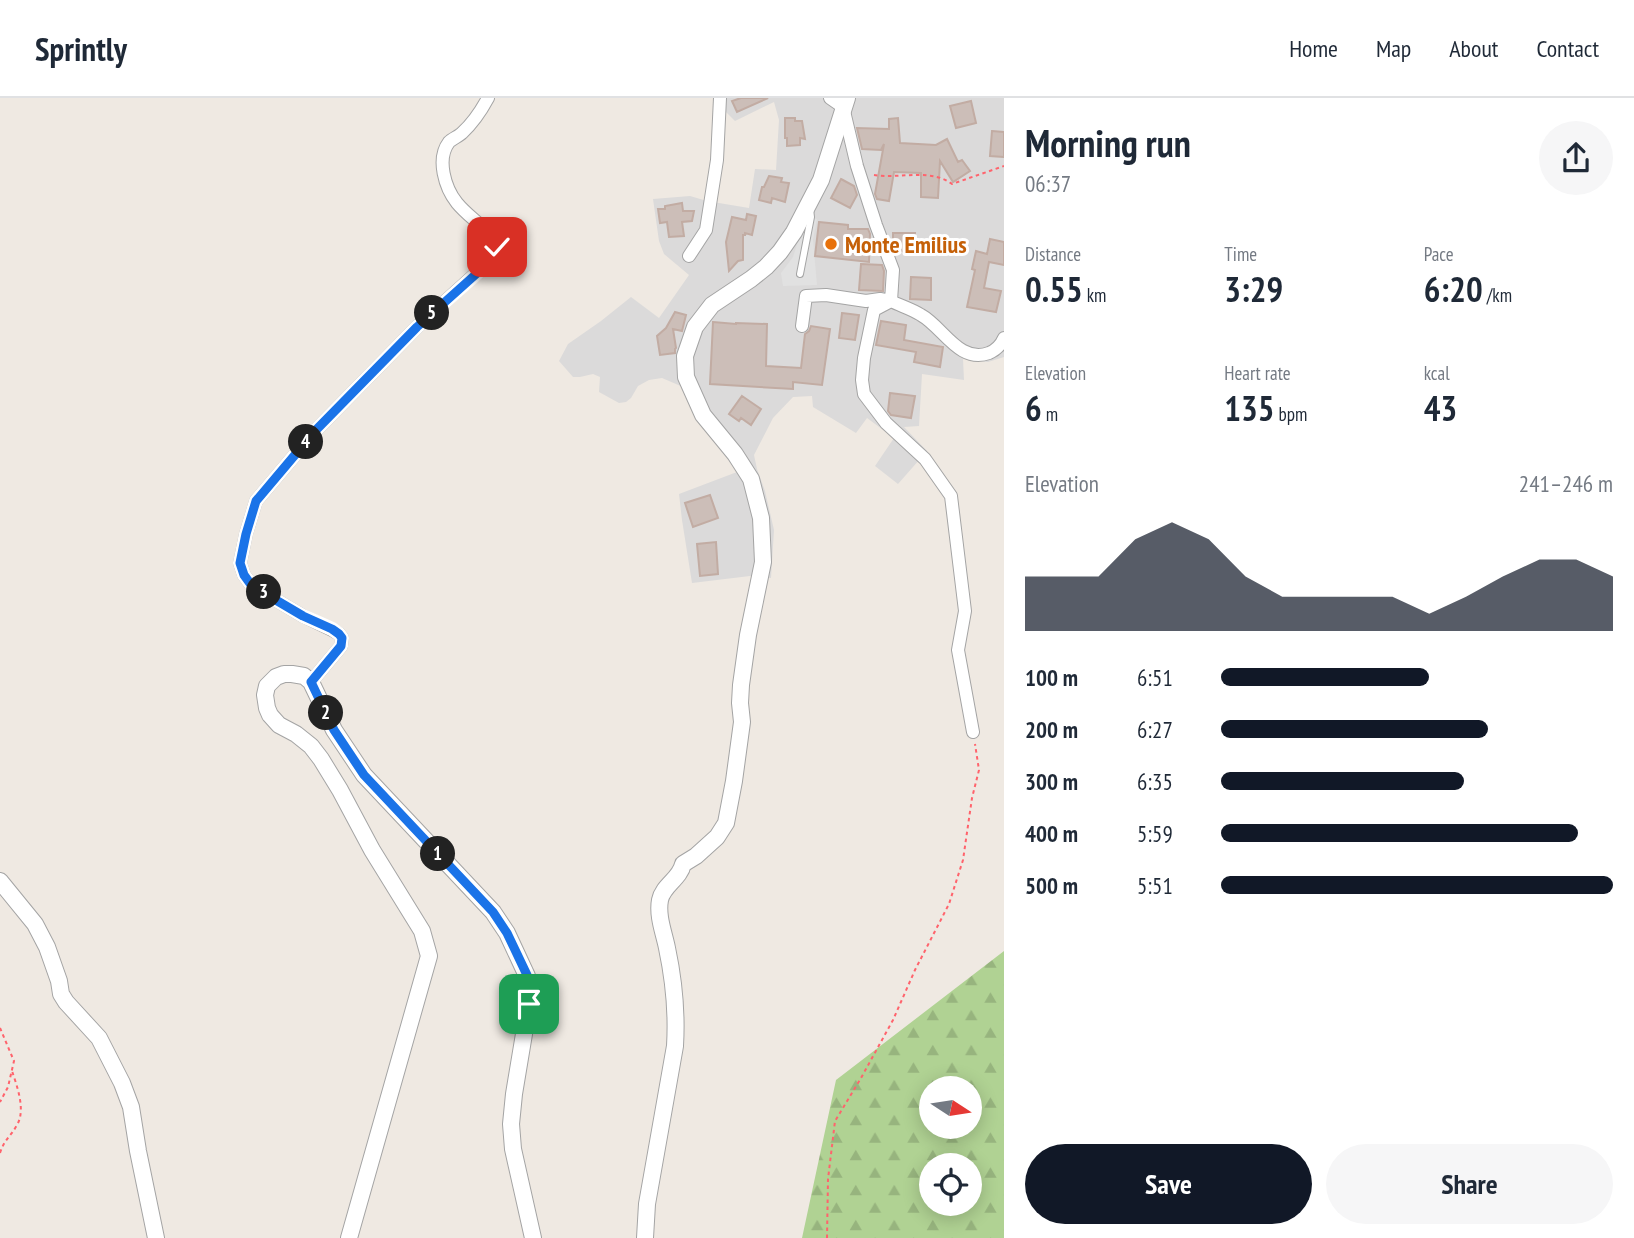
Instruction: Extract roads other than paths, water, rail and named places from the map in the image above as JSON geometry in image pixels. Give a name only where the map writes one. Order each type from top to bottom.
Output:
[{"type":"street","points":[[311,682],[341,646],[342,638],[332,629],[303,616],[252,586],[244,575],[240,563],[256,501],[316,430],[417,327],[494,258],[497,247],[491,234],[456,202],[443,174],[441,162],[449,142],[461,134],[480,113],[488,98]]},
{"type":"street","points":[[689,257],[706,230],[708,220],[717,160],[720,98]]},
{"type":"street","points":[[840,101],[857,166],[893,270],[891,301]]},
{"type":"street","points":[[645,1238],[647,1204],[677,1021],[659,912],[660,897],[665,888],[681,873],[683,864],[716,837],[726,823],[742,722],[741,685],[748,635],[763,562],[761,518],[751,479],[735,454],[703,415],[686,377],[685,356],[695,327],[712,305],[766,267],[794,232],[821,180],[840,101]]},
{"type":"street","points":[[802,326],[806,296],[826,295],[866,301],[891,301],[922,315],[953,344],[972,355],[985,354],[996,349],[1004,338]]},
{"type":"street","points":[[891,301],[874,310],[864,358],[864,394],[886,424],[925,459],[951,496],[965,611],[958,650],[973,732]]},
{"type":"street","points":[[349,1238],[429,956],[422,931],[372,850],[321,759],[311,746],[279,725],[270,715],[265,695],[268,685],[284,674],[304,676],[311,682],[334,730],[364,775],[493,912],[507,933],[527,975],[529,1004],[511,1124],[513,1149],[533,1238]]},
{"type":"street","points":[[0,881],[35,924],[47,947],[61,994],[99,1038],[122,1083],[131,1107],[156,1238]]},
{"type":"lane","points":[[800,274],[811,217],[810,204]]},
{"type":"place","name":"Monte Emilius","points":[[831,244]]}]
